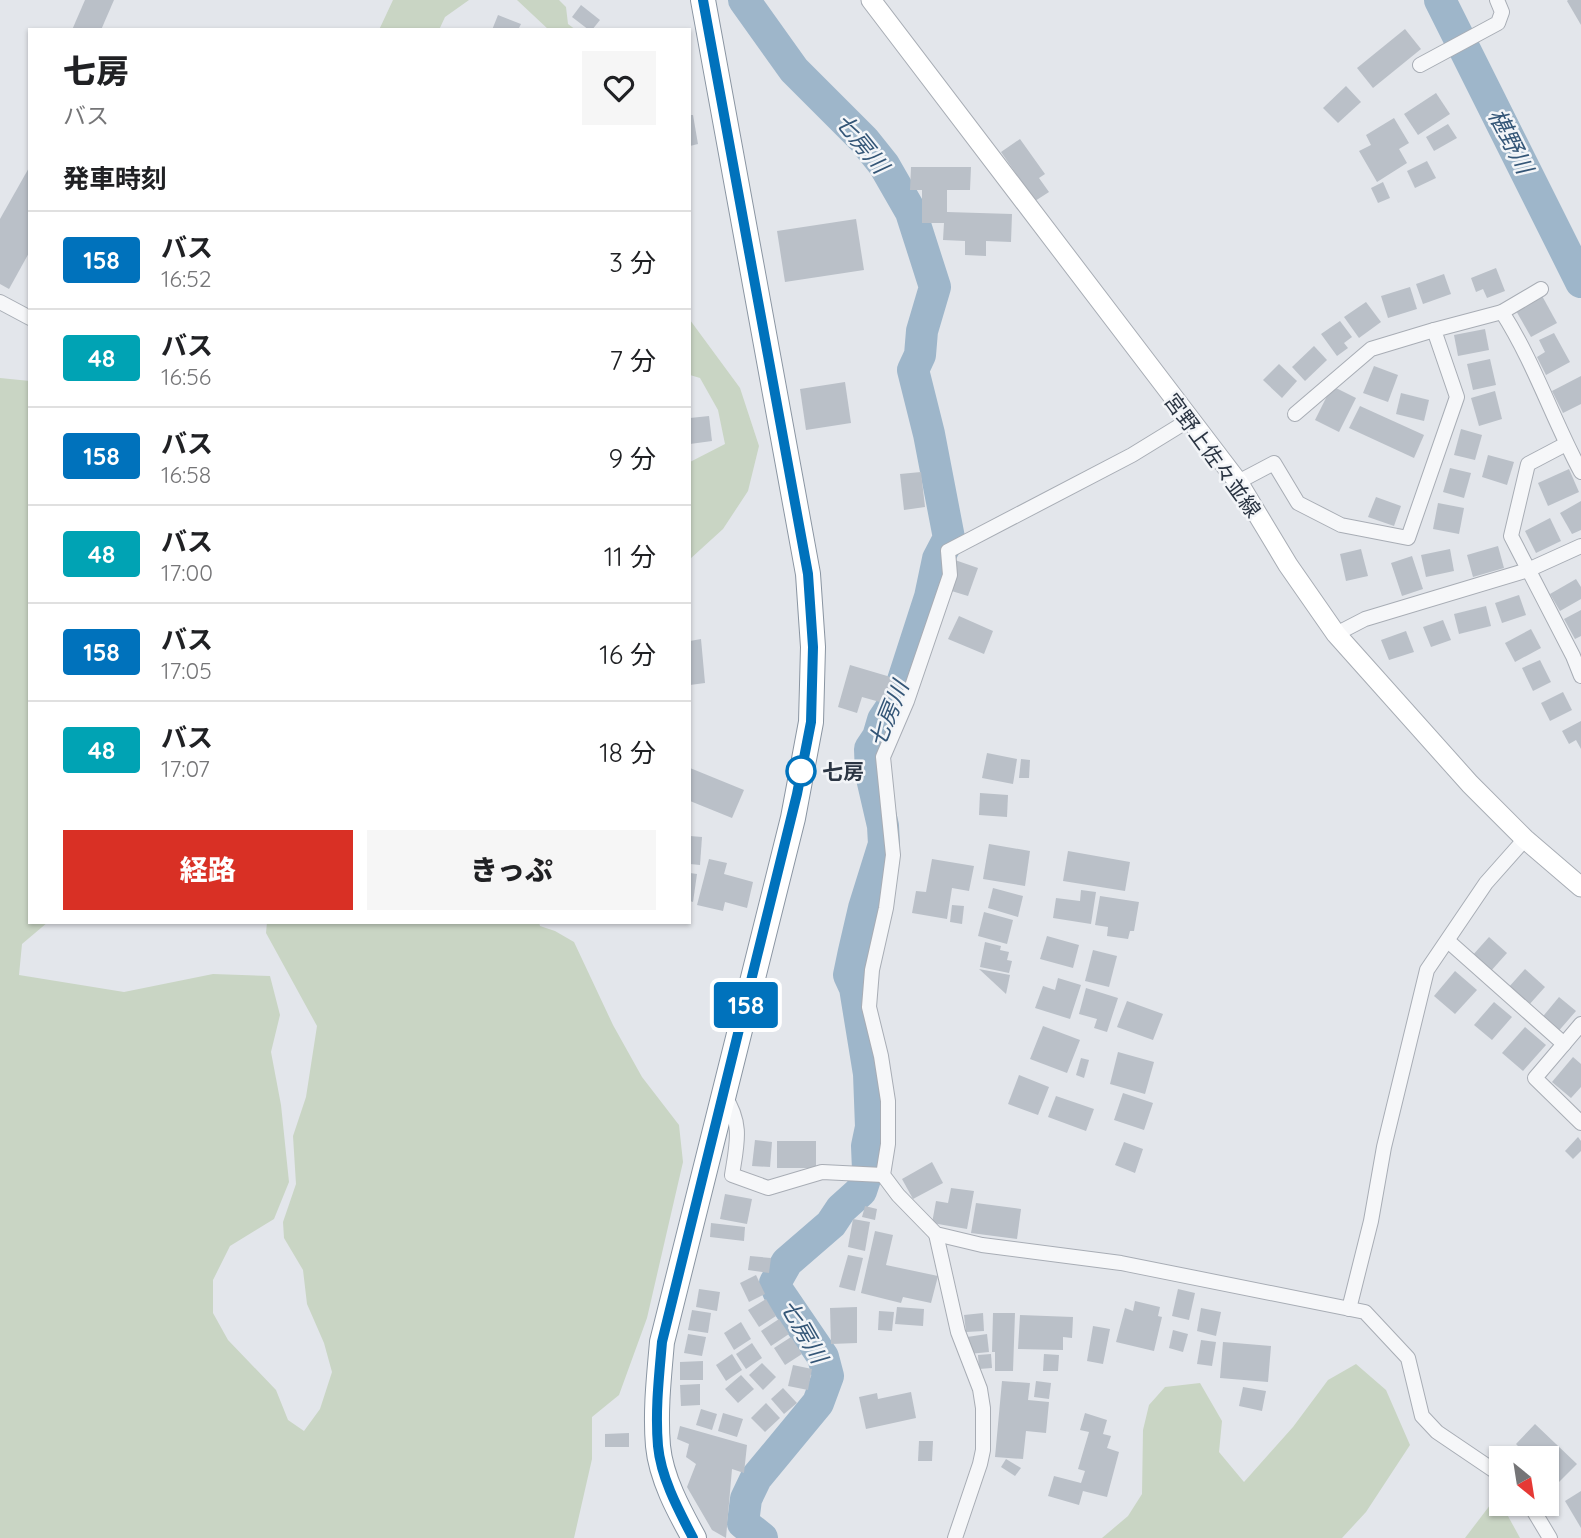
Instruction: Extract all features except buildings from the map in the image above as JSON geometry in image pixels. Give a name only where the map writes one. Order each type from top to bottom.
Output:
[{"type":"highway","points":[[694,1538],[668,1483],[658,1449],[657,1394],[662,1342],[793,818],[811,722],[813,647],[808,574],[703,0]]},
{"type":"main road","name":"宮野上佐々並線","points":[[873,0],[1238,482],[1287,565],[1336,634],[1419,729],[1525,839],[1581,887]]},
{"type":"street","points":[[1420,65],[1498,23],[1502,12],[1497,0]]},
{"type":"street","points":[[1295,414],[1371,349],[1502,312],[1541,289]]},
{"type":"street","points":[[0,302],[28,317]]},
{"type":"street","points":[[1502,312],[1516,334],[1581,472]]},
{"type":"street","points":[[1238,482],[1273,463],[1298,503],[1340,525],[1408,538],[1457,397],[1434,330]]},
{"type":"street","points":[[955,1538],[980,1464],[983,1450],[983,1408],[980,1389],[958,1332],[936,1234],[898,1195],[883,1175],[888,1144],[888,1101],[869,1007],[872,970],[886,908],[893,855],[883,757],[907,701],[950,575],[948,551],[1132,455],[1189,420]]},
{"type":"street","points":[[1566,444],[1528,464],[1511,536],[1581,676]]},
{"type":"street","points":[[1336,634],[1365,619],[1528,570],[1581,546]]},
{"type":"street","points":[[1349,1309],[1371,1221],[1384,1147],[1427,970],[1486,883],[1525,839]]},
{"type":"street","points":[[1448,941],[1564,1044]]},
{"type":"street","points":[[1581,1024],[1535,1078],[1581,1123]]},
{"type":"street","points":[[723,1094],[733,1108],[738,1128],[732,1175],[768,1188],[822,1172],[883,1175]]},
{"type":"street","points":[[936,1234],[982,1245],[1121,1263],[1365,1312],[1408,1358],[1422,1416],[1437,1432],[1489,1467]]},
{"type":"street","points":[[1537,1516],[1550,1538]]},
{"type":"green space","points":[[393,0],[469,0],[445,17],[440,28],[380,28]]},
{"type":"green space","points":[[517,0],[559,0],[566,7],[568,24],[573,28],[547,28]]},
{"type":"green space","points":[[691,321],[740,388],[759,446],[748,491],[723,529],[691,558],[691,461],[725,444],[718,410],[700,378],[691,375]]},
{"type":"green space","points":[[0,378],[28,381],[28,924],[46,924],[22,944],[19,975],[124,992],[213,974],[270,976],[280,1015],[271,1052],[281,1105],[289,1182],[274,1219],[230,1246],[213,1280],[213,1313],[228,1340],[276,1390],[288,1420],[304,1431],[320,1409],[332,1372],[324,1343],[307,1304],[303,1270],[284,1238],[283,1222],[296,1184],[293,1136],[306,1097],[317,1026],[266,933],[267,924],[540,924],[555,931],[574,942],[613,1025],[642,1077],[679,1125],[683,1162],[647,1318],[619,1395],[592,1417],[592,1459],[574,1538],[0,1538]]},
{"type":"green space","points":[[1356,1364],[1386,1390],[1410,1445],[1366,1512],[1342,1538],[1102,1538],[1128,1516],[1142,1494],[1143,1430],[1149,1405],[1165,1387],[1200,1383],[1222,1421],[1219,1452],[1244,1482],[1293,1427],[1328,1380]]},
{"type":"green space","points":[[1489,1506],[1489,1516],[1508,1516],[1520,1538],[1465,1538]]},
{"type":"waterway","name":"七房川","points":[[744,0],[794,70],[864,140],[884,165],[911,212],[935,287],[922,331],[920,355],[913,370],[929,434],[949,538],[938,559],[930,597],[897,699],[883,720],[878,737],[870,749],[871,774],[883,826],[884,844],[864,908],[849,975],[855,988],[869,1074],[871,1127],[867,1146],[868,1170],[861,1191],[841,1209],[831,1224],[787,1262],[775,1283],[823,1357],[828,1376],[818,1403],[756,1478],[746,1499],[743,1523],[762,1538]]},
{"type":"waterway","name":"椹野川","points":[[1440,0],[1581,282]]},
{"type":"bus line","name":"158","points":[[693,1538],[668,1483],[658,1449],[657,1394],[662,1342],[793,818],[811,722],[813,647],[808,574],[703,0]]},
{"type":"place","name":"七房","points":[[801,771]]}]
